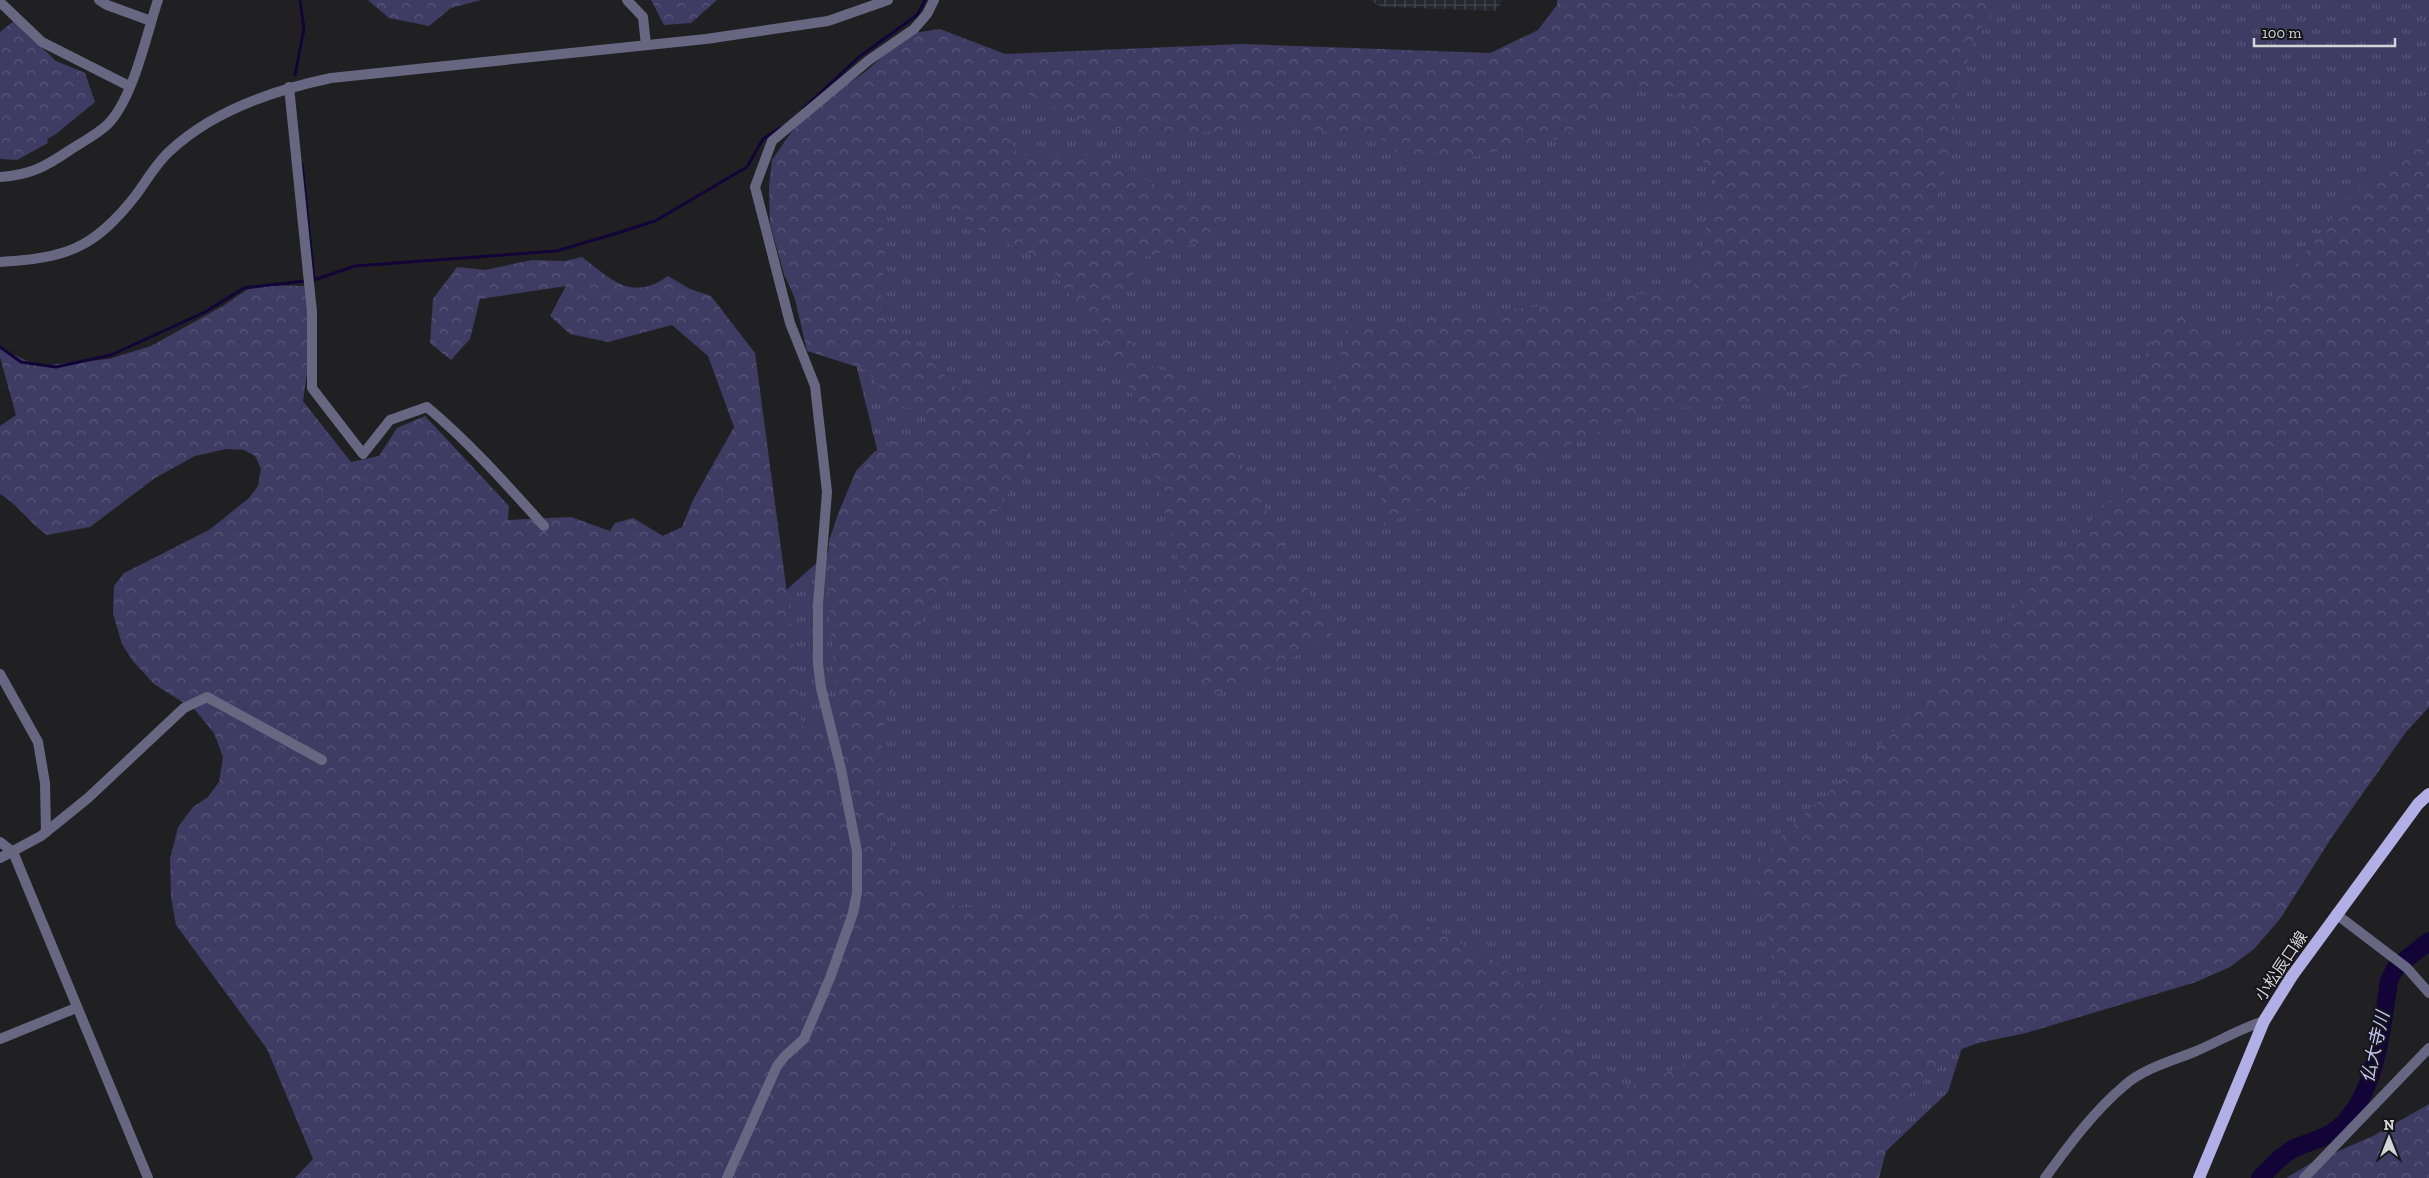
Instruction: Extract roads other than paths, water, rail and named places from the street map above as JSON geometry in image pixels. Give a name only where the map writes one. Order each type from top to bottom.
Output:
[{"type":"main road","name":"小松辰口線","points":[[2199,1178],[2264,1021],[2292,976],[2336,914],[2418,804],[2429,794]]},
{"type":"street","points":[[99,0],[107,5],[150,21]]},
{"type":"street","points":[[0,177],[20,175],[44,168],[108,124],[119,107],[137,68],[158,0]]},
{"type":"street","points":[[627,0],[642,17],[646,45]]},
{"type":"street","points":[[0,262],[37,260],[80,247],[105,230],[123,211],[169,151],[191,133],[221,115],[289,87],[331,78],[646,45],[828,21],[888,0]]},
{"type":"street","points":[[727,1178],[777,1066],[804,1039],[845,938],[857,892],[857,852],[841,769],[824,706],[818,664],[818,604],[827,492],[814,386],[790,323],[755,187],[772,140],[869,60],[914,29],[927,14],[934,0]]},
{"type":"street","points":[[1,6],[42,42],[129,86]]},
{"type":"street","points":[[289,87],[309,281],[312,388],[363,454],[390,420],[427,407],[452,428],[544,526]]},
{"type":"street","points":[[0,674],[38,742],[46,782],[46,832]]},
{"type":"street","points":[[0,858],[46,832],[88,798],[184,708],[207,697],[322,760]]},
{"type":"street","points":[[0,842],[13,852],[148,1178]]},
{"type":"street","points":[[2336,914],[2408,968],[2429,993]]},
{"type":"street","points":[[0,1039],[76,1008]]},
{"type":"street","points":[[2045,1178],[2090,1121],[2126,1084],[2161,1064],[2195,1051],[2232,1032],[2264,1021]]},
{"type":"street","points":[[2304,1178],[2429,1048]]},
{"type":"waterway","points":[[295,75],[304,29],[300,0]]},
{"type":"waterway","points":[[804,108],[859,57],[917,15],[925,0]]},
{"type":"waterway","points":[[0,347],[21,362],[56,367],[111,355],[205,312],[244,288],[314,280],[355,266],[556,251],[655,221],[747,167],[763,139],[780,128]]},
{"type":"waterway","points":[[302,164],[314,280]]},
{"type":"waterway","name":"仏大寺川","points":[[2260,1178],[2285,1154],[2295,1148],[2322,1138],[2337,1129],[2350,1116],[2361,1099],[2375,1061],[2389,981],[2396,967],[2429,941]]}]
